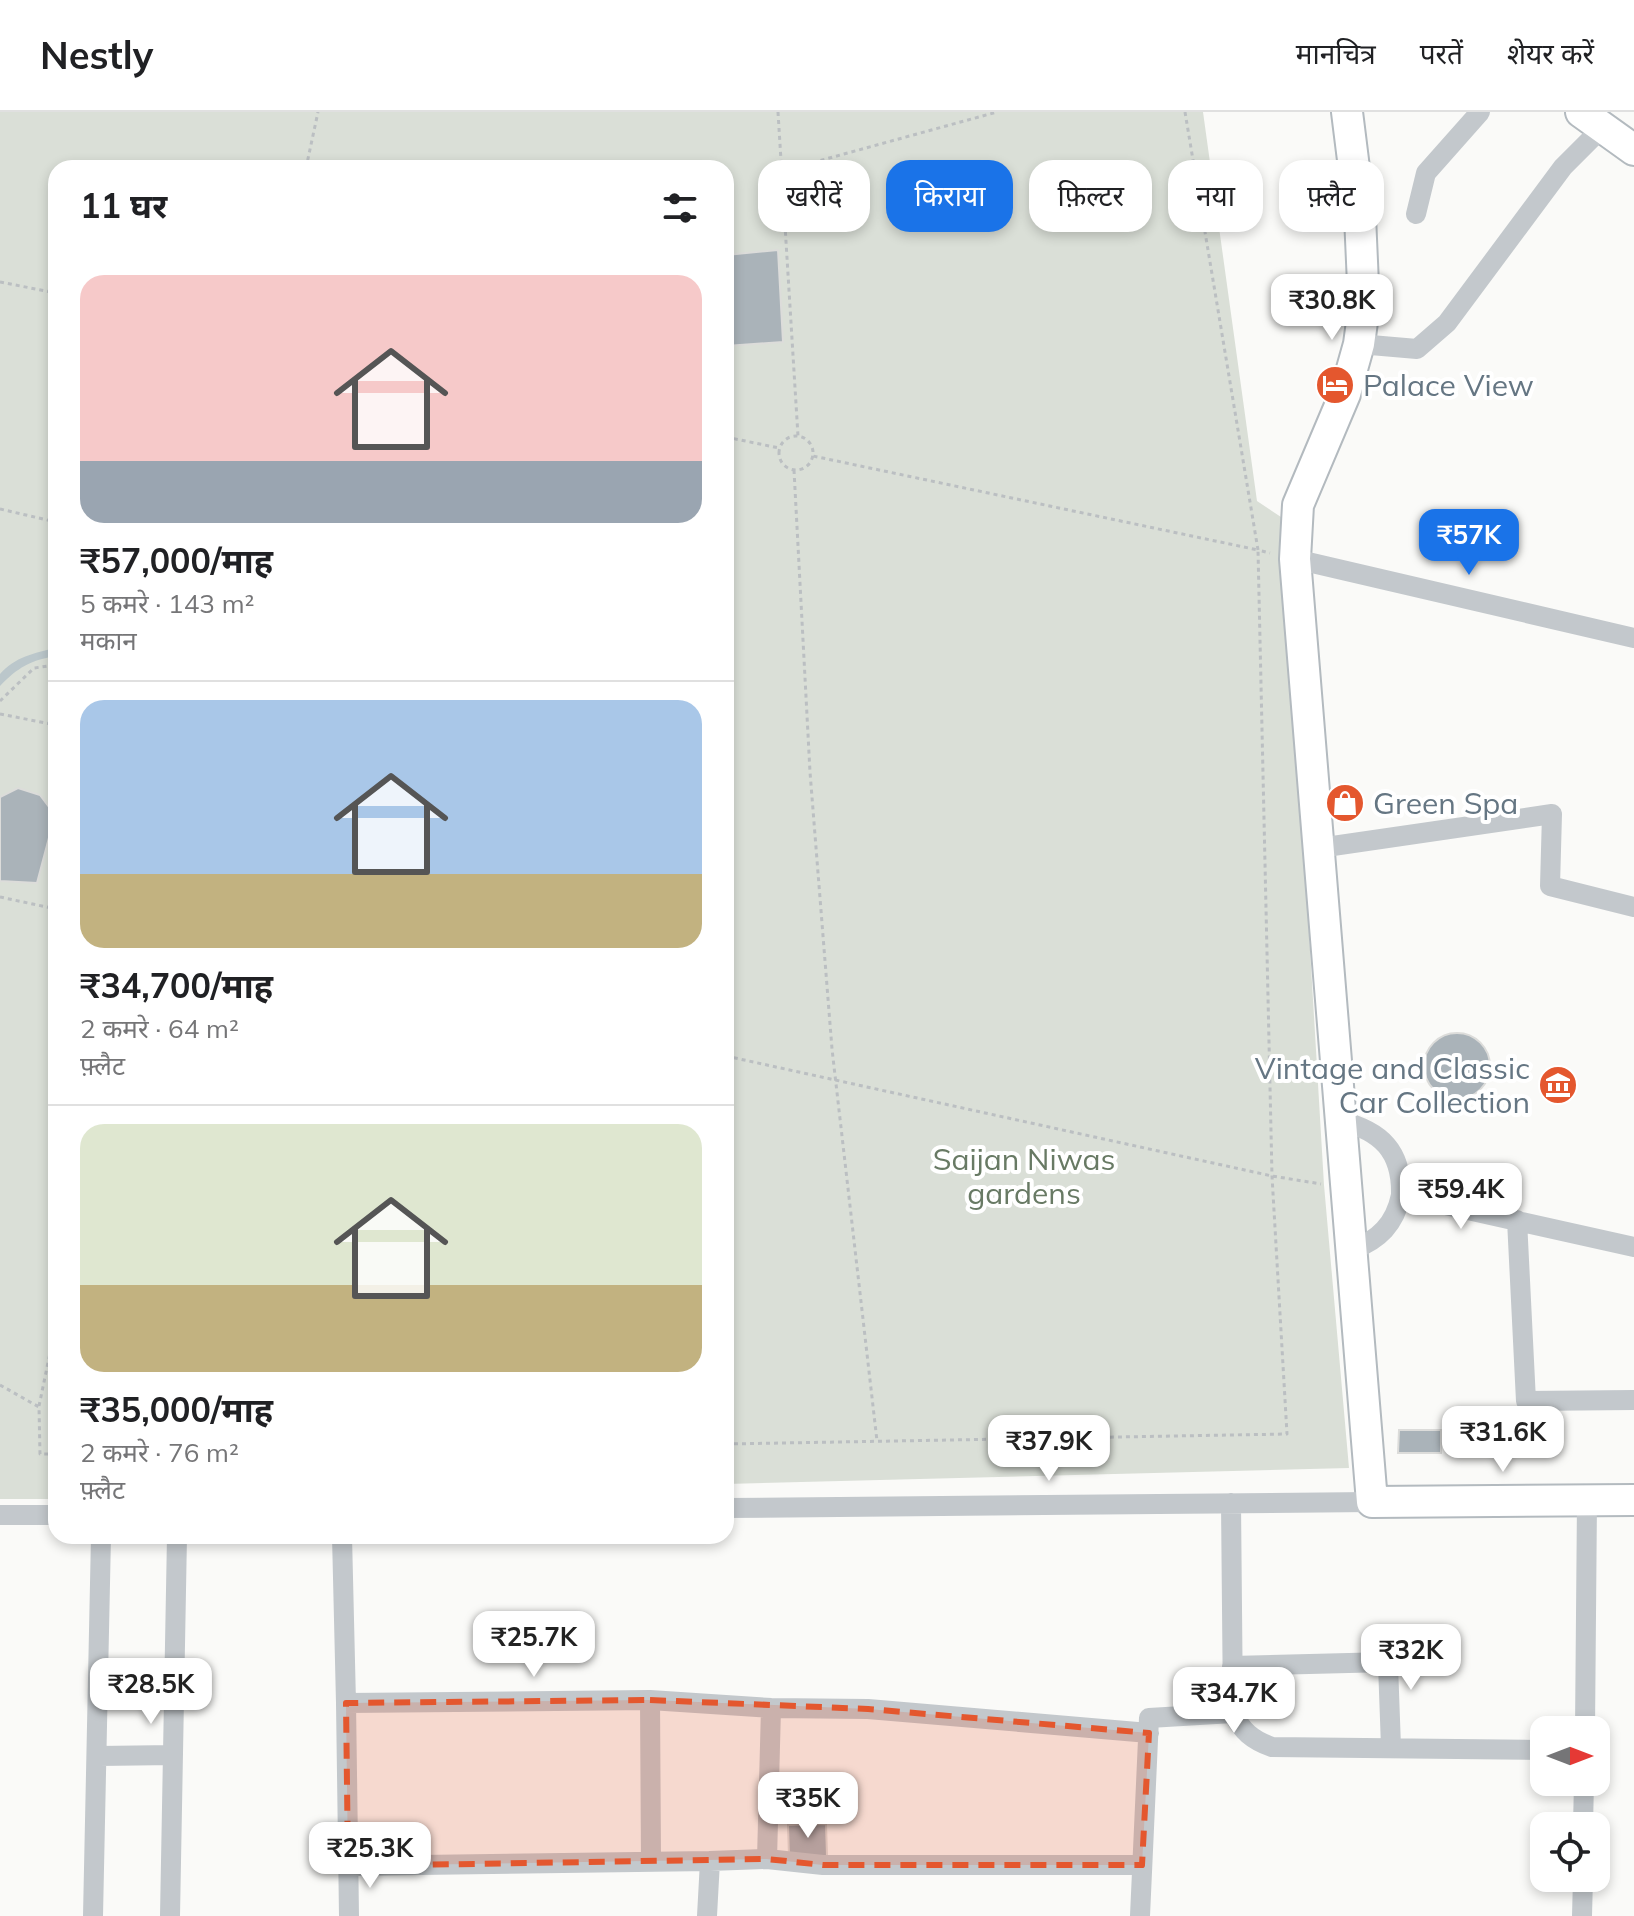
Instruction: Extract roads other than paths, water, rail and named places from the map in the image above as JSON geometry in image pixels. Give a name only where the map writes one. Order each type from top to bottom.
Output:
[{"type":"main road","points":[[1347,112],[1360,216],[1364,292],[1359,344],[1345,394],[1298,505],[1295,559],[1372,1502],[1634,1500]]},
{"type":"main road","points":[[1592,120],[1634,150]]},
{"type":"street","points":[[1416,214],[1426,173],[1480,112]]},
{"type":"street","points":[[1359,344],[1417,349],[1447,323],[1563,167],[1592,120]]},
{"type":"street","points":[[1295,559],[1634,638]]},
{"type":"street","points":[[1319,848],[1552,814],[1550,886],[1634,907]]},
{"type":"street","points":[[1341,1121],[1362,1126],[1389,1147],[1400,1173],[1399,1207],[1388,1227],[1369,1244],[1352,1250]]},
{"type":"street","points":[[1401,1195],[1634,1247]]},
{"type":"street","points":[[1517,1220],[1526,1401],[1634,1400]]},
{"type":"street","points":[[1585,1716],[1587,1500]]},
{"type":"street","points":[[734,1508],[1372,1502]]},
{"type":"street","points":[[1231,1503],[1233,1713],[1240,1727],[1252,1738],[1272,1747],[1530,1750]]},
{"type":"street","points":[[0,1515],[48,1515]]},
{"type":"street","points":[[93,1916],[99,1756],[101,1544]]},
{"type":"street","points":[[170,1916],[177,1544]]},
{"type":"street","points":[[342,1544],[349,1916]]},
{"type":"street","points":[[1387,1637],[1391,1747]]},
{"type":"street","points":[[1232,1666],[1388,1662]]},
{"type":"street","points":[[346,1703],[650,1700],[771,1708],[868,1709],[1149,1733]]},
{"type":"street","points":[[650,1700],[651,1862]]},
{"type":"street","points":[[767,1859],[771,1708]]},
{"type":"street","points":[[1140,1916],[1149,1718],[1233,1713]]},
{"type":"street","points":[[99,1756],[173,1755]]},
{"type":"street","points":[[348,1866],[767,1859],[823,1865],[1142,1865]]},
{"type":"street","points":[[707,1916],[710,1861]]},
{"type":"street","points":[[1582,1916],[1583,1892]]},
{"type":"place","name":"Palace View","points":[[1335,385]]},
{"type":"place","name":"Green Spa","points":[[1345,803]]},
{"type":"place","name":"Vintage and Classic Car Collection","points":[[1558,1085]]},
{"type":"park label","name":"Saijan Niwas gardens","points":[[1024,1176]]}]
